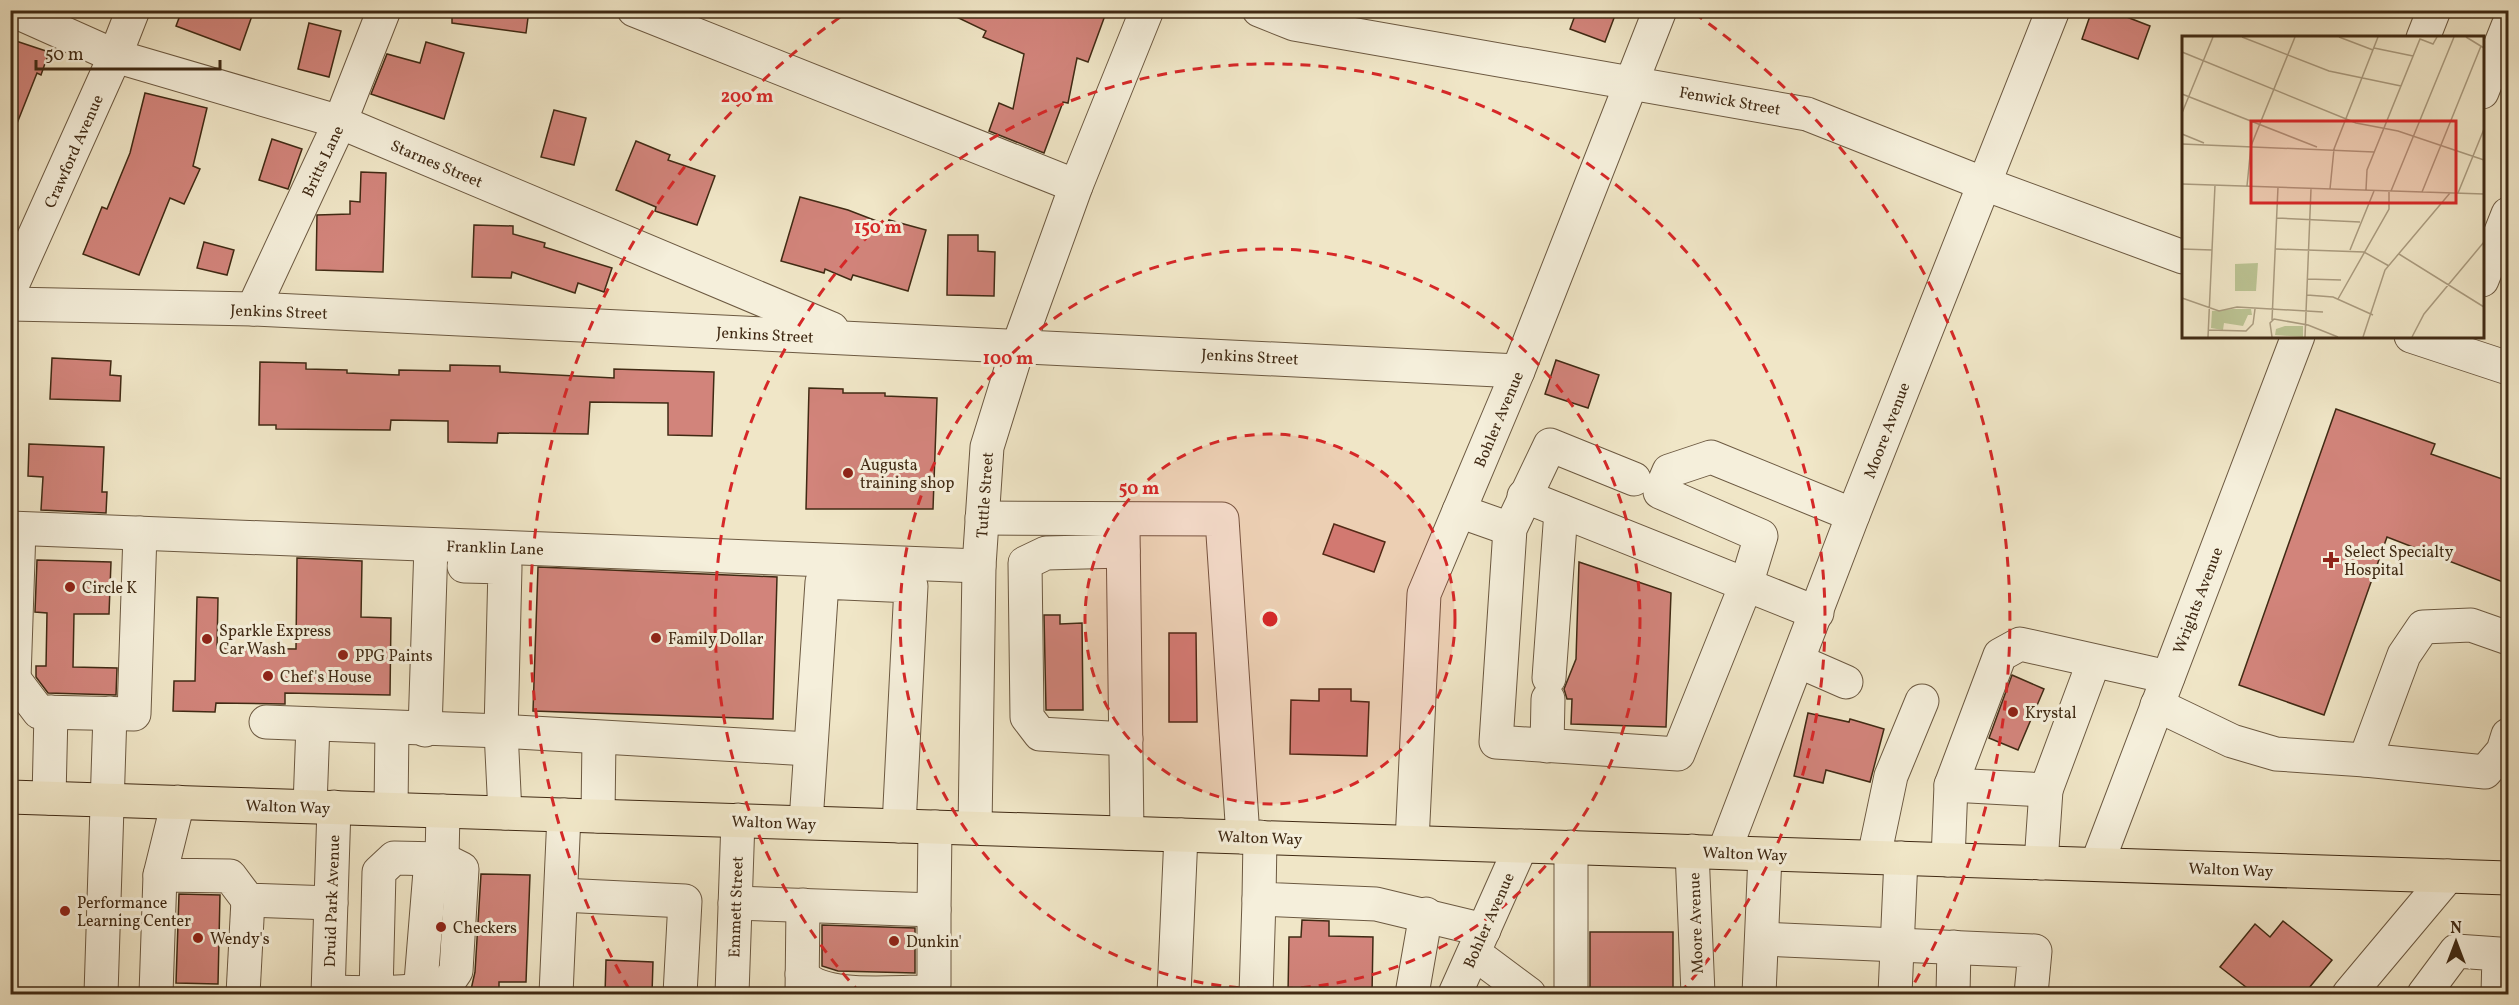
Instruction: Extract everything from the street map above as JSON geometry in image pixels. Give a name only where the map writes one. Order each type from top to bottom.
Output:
[{"type":"main road","name":"Walton Way","points":[[10,797],[2508,878]]},
{"type":"street","name":"Starnes Street","points":[[12,10],[115,56],[340,122],[853,338]]},
{"type":"street","name":"Crawford Avenue","points":[[10,290],[115,56],[133,10]]},
{"type":"street","name":"Britts Lane","points":[[253,309],[340,122],[384,10]]},
{"type":"street","points":[[634,10],[1076,186]]},
{"type":"street","name":"Tuttle Street","points":[[975,828],[978,566],[987,447],[1019,344],[1076,186],[1148,10]]},
{"type":"street","name":"Fenwick Street","points":[[1259,10],[1294,24],[1807,114],[1982,183],[2182,257]]},
{"type":"street","name":"Bohler Avenue","points":[[1412,842],[1424,594],[1518,371],[1660,10]]},
{"type":"street","name":"Moore Avenue","points":[[1725,852],[1982,183],[2053,10]]},
{"type":"street","points":[[2424,36],[2434,10]]},
{"type":"street","points":[[2483,87],[2508,26]]},
{"type":"street","points":[[2490,264],[2508,214]]},
{"type":"street","name":"Jenkins Street","points":[[10,304],[253,309],[1019,344],[1518,371]]},
{"type":"street","name":"Wrights Avenue","points":[[2097,864],[2297,338]]},
{"type":"street","points":[[2424,338],[2456,343],[2508,368]]},
{"type":"street","points":[[1634,479],[1550,445],[1510,529],[1496,742],[1678,754],[1746,585],[1761,536],[1660,492],[1669,471],[1711,457],[1853,515]]},
{"type":"street","points":[[1524,496],[1817,613]]},
{"type":"street","points":[[1459,511],[1510,529]]},
{"type":"street","points":[[1547,746],[1561,511]]},
{"type":"street","points":[[982,518],[1222,519],[1260,899],[1256,994]]},
{"type":"street","points":[[1123,519],[1127,833]]},
{"type":"street","points":[[15,528],[12,679],[39,712],[134,714],[140,533]]},
{"type":"street","name":"Franklin Lane","points":[[15,528],[140,533],[430,554],[978,566]]},
{"type":"street","points":[[1123,551],[1046,553],[1025,564],[1027,717],[1040,734],[1126,739]]},
{"type":"street","points":[[425,730],[430,554],[505,567],[501,731],[505,813]]},
{"type":"street","points":[[806,822],[809,749],[822,582],[911,586],[899,826]]},
{"type":"street","points":[[2365,760],[2404,655],[2423,627],[2471,626],[2508,638]]},
{"type":"street","points":[[1948,860],[1951,785],[2000,655],[2020,644],[2094,661],[2163,691],[2232,741],[2276,754],[2485,772],[2503,751],[2508,735]]},
{"type":"street","points":[[1798,661],[1846,682]]},
{"type":"street","points":[[2041,863],[2046,790],[2094,661]]},
{"type":"street","points":[[1895,994],[1897,945],[1888,858],[1891,776],[1922,701]]},
{"type":"street","points":[[49,798],[51,712]]},
{"type":"street","points":[[101,994],[110,713]]},
{"type":"street","points":[[266,722],[425,730],[501,731],[809,749]]},
{"type":"street","name":"Druid Park Avenue","points":[[313,724],[331,903],[328,993]]},
{"type":"street","points":[[391,809],[392,728]]},
{"type":"street","points":[[598,816],[599,738]]},
{"type":"street","points":[[1951,785],[2046,790]]},
{"type":"street","points":[[156,994],[160,875],[178,802]]},
{"type":"street","points":[[436,859],[443,811]]},
{"type":"street","points":[[556,994],[564,815]]},
{"type":"street","name":"Emmett Street","points":[[732,994],[738,820]]},
{"type":"street","points":[[803,905],[802,984],[808,982],[828,991],[929,992],[934,985],[935,826]]},
{"type":"street","points":[[1174,994],[1181,835]]},
{"type":"street","name":"Bohler Avenue","points":[[1455,994],[1521,846]]},
{"type":"street","points":[[1571,848],[1571,994]]},
{"type":"street","name":"Moore Avenue","points":[[1692,851],[1698,994]]},
{"type":"street","points":[[1759,994],[1765,855]]},
{"type":"street","points":[[328,993],[376,994],[409,994],[445,987],[456,971],[462,869],[436,859],[394,858],[379,872],[376,994]]},
{"type":"street","points":[[160,875],[230,876],[248,900],[243,994]]},
{"type":"street","points":[[2353,993],[2448,876]]},
{"type":"street","points":[[561,895],[685,901],[680,994]]},
{"type":"street","points":[[1260,899],[1376,904],[1426,914],[1479,941],[1529,994]]},
{"type":"street","points":[[248,900],[331,903]]},
{"type":"street","points":[[735,903],[934,910]]},
{"type":"street","points":[[1412,994],[1426,914]]},
{"type":"street","points":[[1763,939],[2035,951],[2031,994]]},
{"type":"street","points":[[1953,994],[1954,947]]},
{"type":"street","points":[[2424,994],[2456,951],[2499,954],[2498,994]]},
{"type":"building","points":[[182,10],[254,10],[240,50],[176,26]]},
{"type":"building","points":[[452,10],[529,10],[526,33],[452,23]]},
{"type":"building","points":[[942,10],[1107,10],[1088,62],[1077,58],[1068,103],[1063,102],[1044,153],[989,131],[999,103],[1013,109],[1024,54],[983,37],[986,31]]},
{"type":"building","points":[[1577,10],[1617,10],[1605,42],[1570,29]]},
{"type":"building","points":[[2092,10],[2121,10],[2119,14],[2150,26],[2138,59],[2082,39]]},
{"type":"building","points":[[309,23],[341,31],[329,77],[298,69]]},
{"type":"building","points":[[10,39],[49,52],[41,75],[37,73],[12,136]]},
{"type":"building","points":[[426,42],[464,53],[444,119],[371,94],[387,54],[420,63]]},
{"type":"building","points":[[145,93],[207,108],[193,166],[200,169],[184,204],[170,198],[139,275],[83,254],[102,207],[107,209],[130,153]]},
{"type":"building","points":[[554,110],[586,118],[574,165],[541,157]]},
{"type":"building","points":[[272,139],[302,149],[288,189],[259,180]]},
{"type":"building","points":[[636,141],[670,155],[668,160],[715,176],[697,225],[655,211],[656,207],[616,190]]},
{"type":"building","points":[[361,172],[386,173],[383,272],[316,270],[317,215],[350,214],[350,201],[360,202]]},
{"type":"building","points":[[800,197],[848,210],[887,225],[889,220],[926,230],[908,291],[853,275],[851,280],[825,269],[824,273],[781,261]]},
{"type":"building","points":[[474,225],[513,226],[513,234],[545,243],[544,247],[612,268],[604,292],[578,283],[575,293],[512,272],[511,278],[472,277]]},
{"type":"building","points":[[948,235],[978,235],[978,251],[995,252],[994,296],[947,295]]},
{"type":"building","points":[[204,242],[234,250],[227,275],[197,268]]},
{"type":"building","points":[[52,358],[111,361],[110,375],[121,376],[120,401],[50,399]]},
{"type":"building","points":[[1556,360],[1599,375],[1588,408],[1545,394]]},
{"type":"building","points":[[260,362],[306,363],[306,369],[399,375],[399,370],[450,371],[450,365],[500,366],[500,372],[614,378],[614,369],[714,372],[712,436],[668,435],[668,403],[590,402],[588,434],[498,433],[497,443],[448,442],[448,421],[391,420],[390,430],[276,429],[276,425],[259,425]]},
{"type":"building","points":[[809,388],[843,389],[843,393],[885,393],[885,396],[937,398],[933,509],[806,509]]},
{"type":"building","name":"Select Specialty Hospital","points":[[2336,409],[2435,444],[2431,454],[2508,481],[2508,584],[2387,537],[2324,715],[2239,685]]},
{"type":"building","points":[[29,444],[104,447],[102,492],[107,492],[106,513],[41,510],[43,477],[28,476]]},
{"type":"building","points":[[1334,524],[1385,542],[1374,572],[1323,554]]},
{"type":"building","points":[[297,558],[362,561],[361,617],[391,618],[390,695],[285,693],[285,704],[216,703],[215,712],[173,711],[174,681],[195,681],[197,597],[218,598],[217,648],[296,649]]},
{"type":"building","points":[[37,560],[111,562],[109,614],[74,614],[73,667],[117,668],[116,695],[48,693],[36,677],[36,666],[46,666],[47,613],[35,612]]},
{"type":"building","points":[[1579,562],[1671,593],[1666,727],[1571,724],[1572,699],[1567,699],[1564,689],[1576,659]]},
{"type":"building","name":"Family Dollar","points":[[538,567],[777,577],[773,719],[533,711]]},
{"type":"building","points":[[1044,615],[1060,615],[1060,624],[1082,623],[1083,710],[1046,710]]},
{"type":"building","points":[[1169,633],[1196,633],[1197,722],[1169,722]]},
{"type":"building","name":"Krystal","points":[[2012,675],[2044,689],[2018,750],[1989,738]]},
{"type":"building","points":[[1319,689],[1351,689],[1351,701],[1369,702],[1367,756],[1290,754],[1291,700],[1319,701]]},
{"type":"building","points":[[1808,713],[1849,722],[1850,719],[1884,729],[1870,782],[1826,770],[1823,783],[1794,776]]},
{"type":"building","points":[[481,874],[530,875],[526,982],[499,982],[499,994],[470,994],[475,972]]},
{"type":"building","name":"Wendy's","points":[[179,894],[220,895],[218,984],[176,983]]},
{"type":"building","points":[[1302,920],[1329,921],[1329,936],[1373,937],[1372,994],[1288,994],[1289,937],[1301,937]]},
{"type":"building","points":[[2283,921],[2332,960],[2304,994],[2255,994],[2220,967],[2255,924],[2270,937]]},
{"type":"building","points":[[822,925],[915,928],[915,973],[838,971],[822,966]]},
{"type":"building","points":[[1590,932],[1673,932],[1673,994],[1590,994]]},
{"type":"building","points":[[606,960],[653,962],[652,994],[605,994]]},
{"type":"place","name":"Augusta training shop","points":[[848,473]]},
{"type":"place","name":"Select Specialty Hospital","points":[[2331,560]]},
{"type":"place","name":"Circle K","points":[[70,587]]},
{"type":"place","name":"Family Dollar","points":[[656,638]]},
{"type":"place","name":"Sparkle Express Car Wash","points":[[207,639]]},
{"type":"place","name":"PPG Paints","points":[[343,655]]},
{"type":"place","name":"Chef's House","points":[[268,676]]},
{"type":"place","name":"Krystal","points":[[2013,712]]},
{"type":"place","name":"Performance Learning Center","points":[[65,911]]},
{"type":"place","name":"Checkers","points":[[441,927]]},
{"type":"place","name":"Wendy's","points":[[198,938]]},
{"type":"place","name":"Dunkin'","points":[[894,941]]}]
